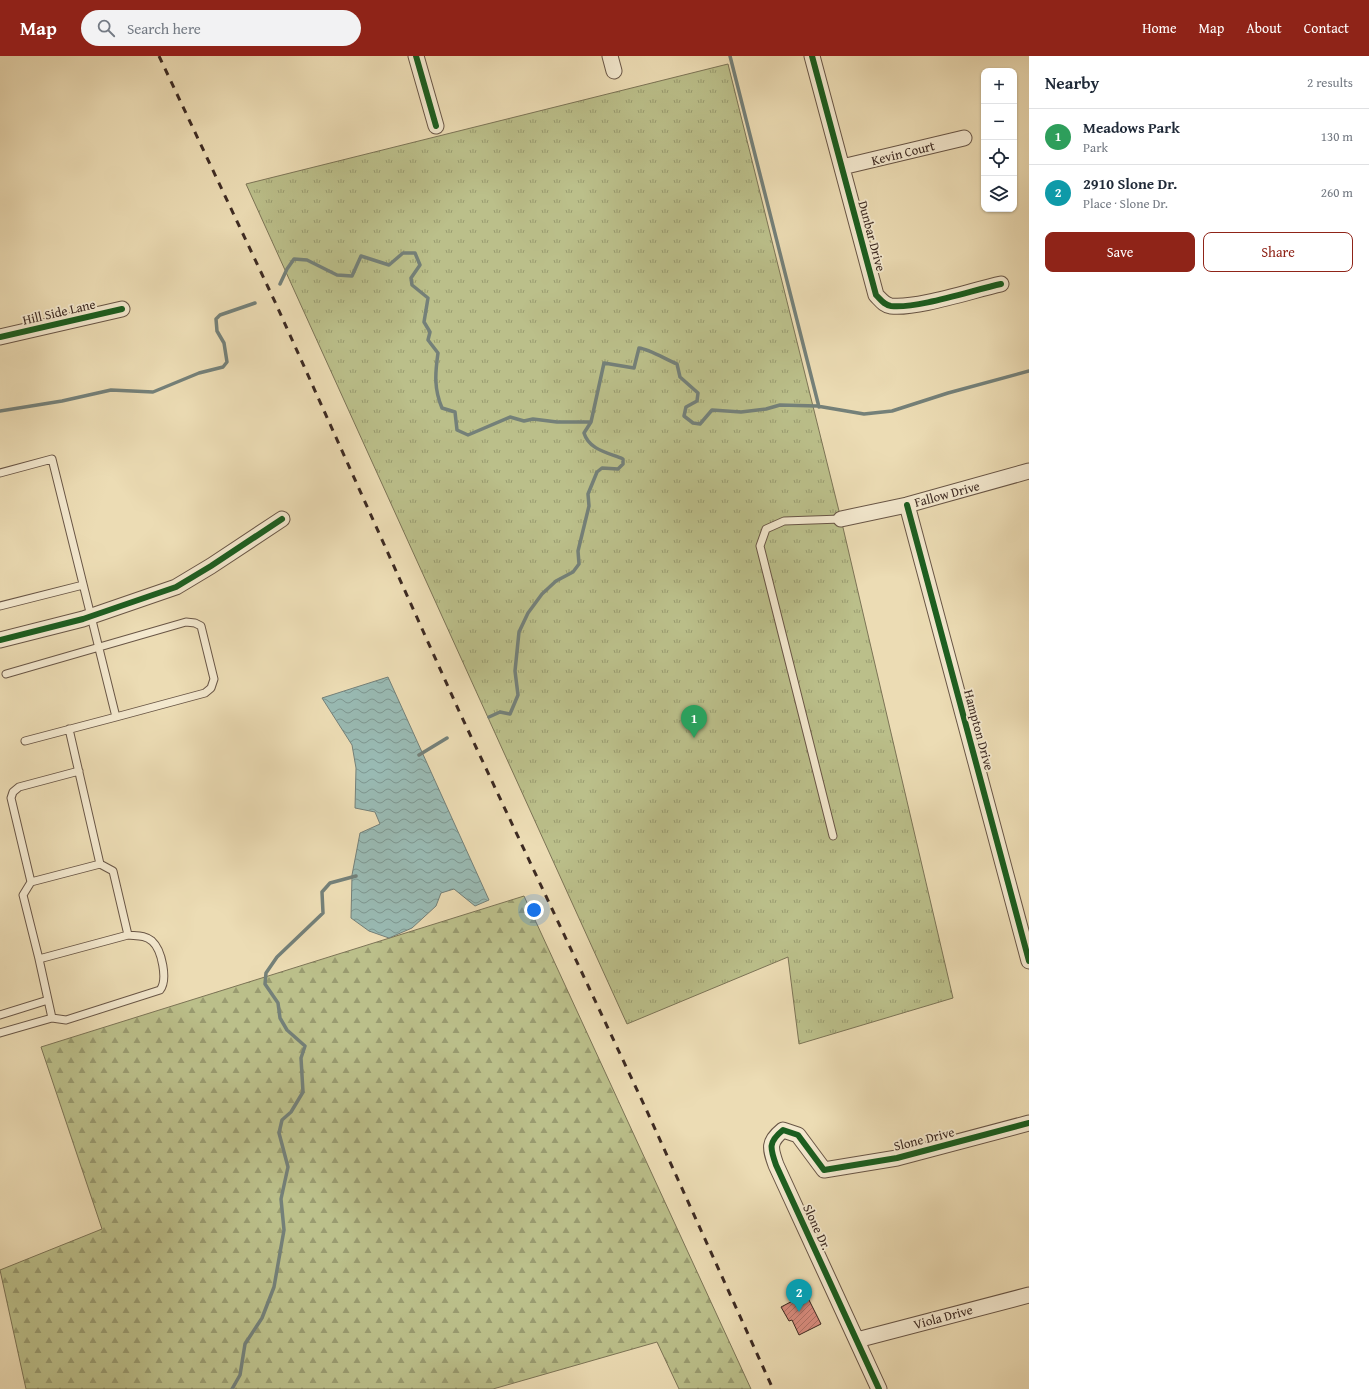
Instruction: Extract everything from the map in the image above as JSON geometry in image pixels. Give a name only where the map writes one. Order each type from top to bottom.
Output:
[{"type":"street","points":[[416,56],[436,126]]},
{"type":"street","points":[[610,56],[614,71]]},
{"type":"street","name":"Dunbar Drive","points":[[812,56],[876,295],[883,303],[890,306],[907,306],[1001,284]]},
{"type":"street","name":"Kevin Court","points":[[842,168],[964,138]]},
{"type":"street","name":"Hill Side Lane","points":[[0,337],[122,309]]},
{"type":"street","name":"Fallow Drive","points":[[841,519],[907,505],[1029,471]]},
{"type":"street","name":"Hampton Drive","points":[[907,505],[1024,922],[1029,961]]},
{"type":"street","points":[[0,640],[91,616],[176,587],[218,562],[282,519]]},
{"type":"street","name":"Slone Drive","points":[[824,1170],[897,1158],[1029,1123]]},
{"type":"street","name":"Slone Dr.","points":[[824,1170],[798,1135],[783,1130],[774,1138],[771,1151],[776,1165],[880,1389]]},
{"type":"street","name":"Viola Drive","points":[[857,1340],[1029,1295]]},
{"type":"lane","points":[[0,473],[52,459],[116,717]]},
{"type":"lane","points":[[833,836],[760,546],[766,529],[784,521],[841,519]]},
{"type":"lane","points":[[0,606],[83,585]]},
{"type":"lane","points":[[6,674],[186,622],[195,622],[201,626],[214,680],[211,688],[205,693],[25,741]]},
{"type":"lane","points":[[69,729],[100,864]]},
{"type":"lane","points":[[32,882],[11,798],[13,792],[19,787],[79,771]]},
{"type":"lane","points":[[52,1018],[40,959],[23,895],[32,882],[100,864],[113,871],[128,935]]},
{"type":"lane","points":[[0,1033],[52,1018],[66,1020],[160,990],[164,985],[165,977],[157,946],[151,940],[142,936],[128,935],[40,959]]},
{"type":"lane","points":[[0,1015],[48,1000]]},
{"type":"green space","points":[[728,64],[841,519],[953,998],[799,1044],[788,957],[627,1024],[246,184]]},
{"type":"green space","points":[[524,896],[751,1389],[679,1389],[657,1342],[493,1389],[26,1389],[0,1270],[102,1229],[41,1047]]},
{"type":"water","points":[[388,677],[489,900],[475,906],[454,889],[441,893],[436,906],[412,928],[389,938],[369,931],[351,918],[352,875],[360,833],[380,824],[375,812],[355,808],[356,768],[352,745],[322,698]]},
{"type":"building","points":[[806,1294],[821,1324],[799,1335],[792,1320],[789,1321],[781,1307]]},
{"type":"waterway","points":[[730,56],[819,407]]},
{"type":"waterway","points":[[280,284],[287,269],[294,259],[307,260],[337,275],[352,276],[361,256],[389,265],[403,253],[415,253],[420,265],[411,278],[412,285],[428,298],[424,322],[430,332],[428,340],[438,353],[436,388],[439,401],[442,408],[455,412],[457,430],[468,435],[510,417],[524,421],[533,419],[557,422],[591,422]]},
{"type":"waterway","points":[[0,411],[62,401],[111,390],[153,392],[199,373],[223,367],[227,362],[224,343],[217,331],[216,319],[220,315],[255,303]]},
{"type":"waterway","points":[[489,717],[500,712],[510,714],[518,695],[515,671],[519,632],[528,613],[542,594],[556,581],[573,572],[579,564],[578,551],[589,506],[588,494],[597,472],[602,468],[618,469],[623,464],[623,459],[595,447],[590,443],[584,433],[591,422],[604,363],[634,368],[639,348],[652,352],[677,364],[680,377],[698,393],[697,401],[686,407],[684,416],[693,423],[700,424],[712,410],[741,412],[766,409],[780,405],[817,406],[864,414],[892,411],[948,393],[1029,371]]},
{"type":"waterway","points":[[419,755],[447,738]]},
{"type":"waterway","points":[[232,1389],[240,1375],[245,1344],[262,1318],[274,1287],[284,1230],[281,1199],[288,1167],[279,1133],[282,1120],[291,1112],[303,1092],[301,1058],[305,1046],[287,1030],[280,1018],[278,1003],[265,984],[266,973],[277,957],[323,913],[322,892],[330,883],[356,876]]},
{"type":"railway","points":[[159,56],[276,304],[459,711],[646,1109],[773,1389]]},
{"type":"cycle path","points":[[416,56],[436,126]]},
{"type":"cycle path","points":[[812,56],[876,295],[886,305],[915,305],[1001,284]]},
{"type":"cycle path","points":[[0,337],[122,309]]},
{"type":"cycle path","points":[[907,505],[1029,961]]},
{"type":"cycle path","points":[[0,640],[83,619],[176,587],[211,566],[282,519]]},
{"type":"cycle path","points":[[879,1389],[776,1165],[772,1154],[772,1146],[775,1138],[783,1130],[798,1135],[824,1170],[897,1158],[1029,1123]]},
{"type":"place","name":"Meadows Park","points":[[694,738]]},
{"type":"place","name":"2910 Slone Dr.","points":[[799,1312]]}]
